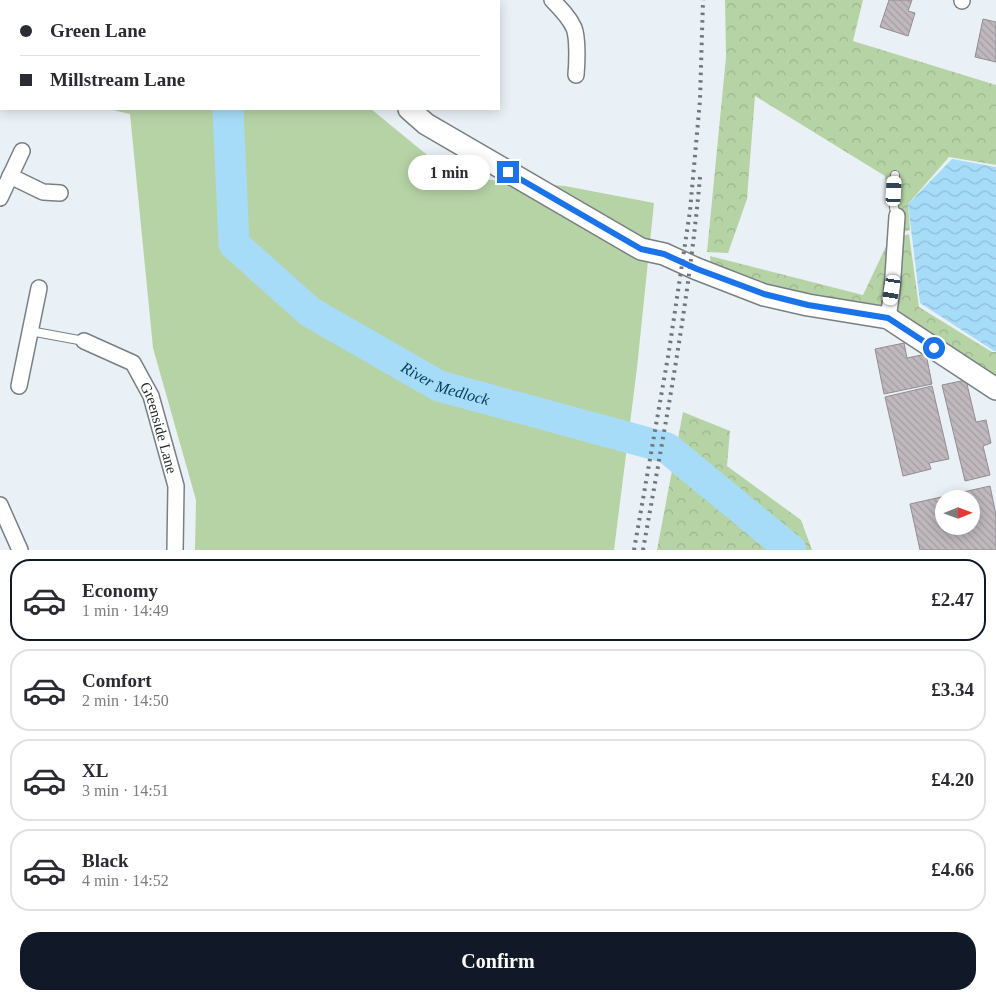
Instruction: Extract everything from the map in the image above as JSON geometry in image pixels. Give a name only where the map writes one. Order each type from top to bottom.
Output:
[{"type":"street","points":[[552,0],[564,12],[575,29],[576,76]]},
{"type":"street","points":[[410,110],[426,124],[641,249],[664,254],[697,269],[764,294],[808,305],[888,318],[996,390]]},
{"type":"street","points":[[0,198],[22,151]]},
{"type":"street","points":[[10,176],[43,192],[60,193]]},
{"type":"street","points":[[888,318],[892,290],[897,216]]},
{"type":"street","points":[[19,386],[39,288]]},
{"type":"street","name":"Greenside Lane","points":[[84,341],[133,362],[151,396],[176,486],[175,550]]},
{"type":"street","points":[[0,504],[20,550]]},
{"type":"lane","points":[[895,174],[894,208],[897,216]]},
{"type":"lane","points":[[30,331],[84,341]]},
{"type":"green space","points":[[725,0],[863,0],[853,41],[996,85],[996,165],[949,157],[908,204],[910,230],[892,235],[885,176],[755,96],[747,199],[728,253],[707,252],[726,57]]},
{"type":"green space","points":[[112,110],[372,110],[454,177],[565,186],[654,203],[637,368],[614,550],[195,550],[196,500],[153,348],[130,114]]},
{"type":"green space","points":[[909,234],[919,307],[992,352],[996,352],[996,379],[854,306],[742,279],[711,268],[710,256],[863,295],[889,240]]},
{"type":"green space","points":[[683,412],[730,431],[727,466],[801,520],[812,550],[657,550]]},
{"type":"water","points":[[952,159],[996,167],[996,351],[920,303],[908,204]]},
{"type":"building","points":[[889,0],[912,0],[908,11],[915,13],[908,36],[880,27]]},
{"type":"building","points":[[983,19],[996,22],[996,62],[975,57]]},
{"type":"building","points":[[904,343],[907,358],[926,354],[932,384],[884,394],[875,349]]},
{"type":"building","points":[[966,380],[976,422],[986,420],[991,443],[983,446],[990,475],[965,481],[942,385]]},
{"type":"building","points":[[932,386],[949,459],[929,463],[931,469],[903,476],[885,397]]},
{"type":"building","points":[[990,486],[996,515],[996,550],[920,550],[910,504],[935,498],[935,535],[980,535],[980,490],[972,490]]},
{"type":"waterway","name":"River Medlock","points":[[228,110],[234,244],[310,312],[439,386],[667,448],[791,550]]},
{"type":"railway","points":[[634,550],[669,351],[690,211],[700,100],[703,0]]},
{"type":"railway","points":[[643,550],[683,317],[700,177]]},
{"type":"route","points":[[508,172],[641,249],[664,254],[697,269],[764,294],[808,305],[888,318],[934,348]]}]
